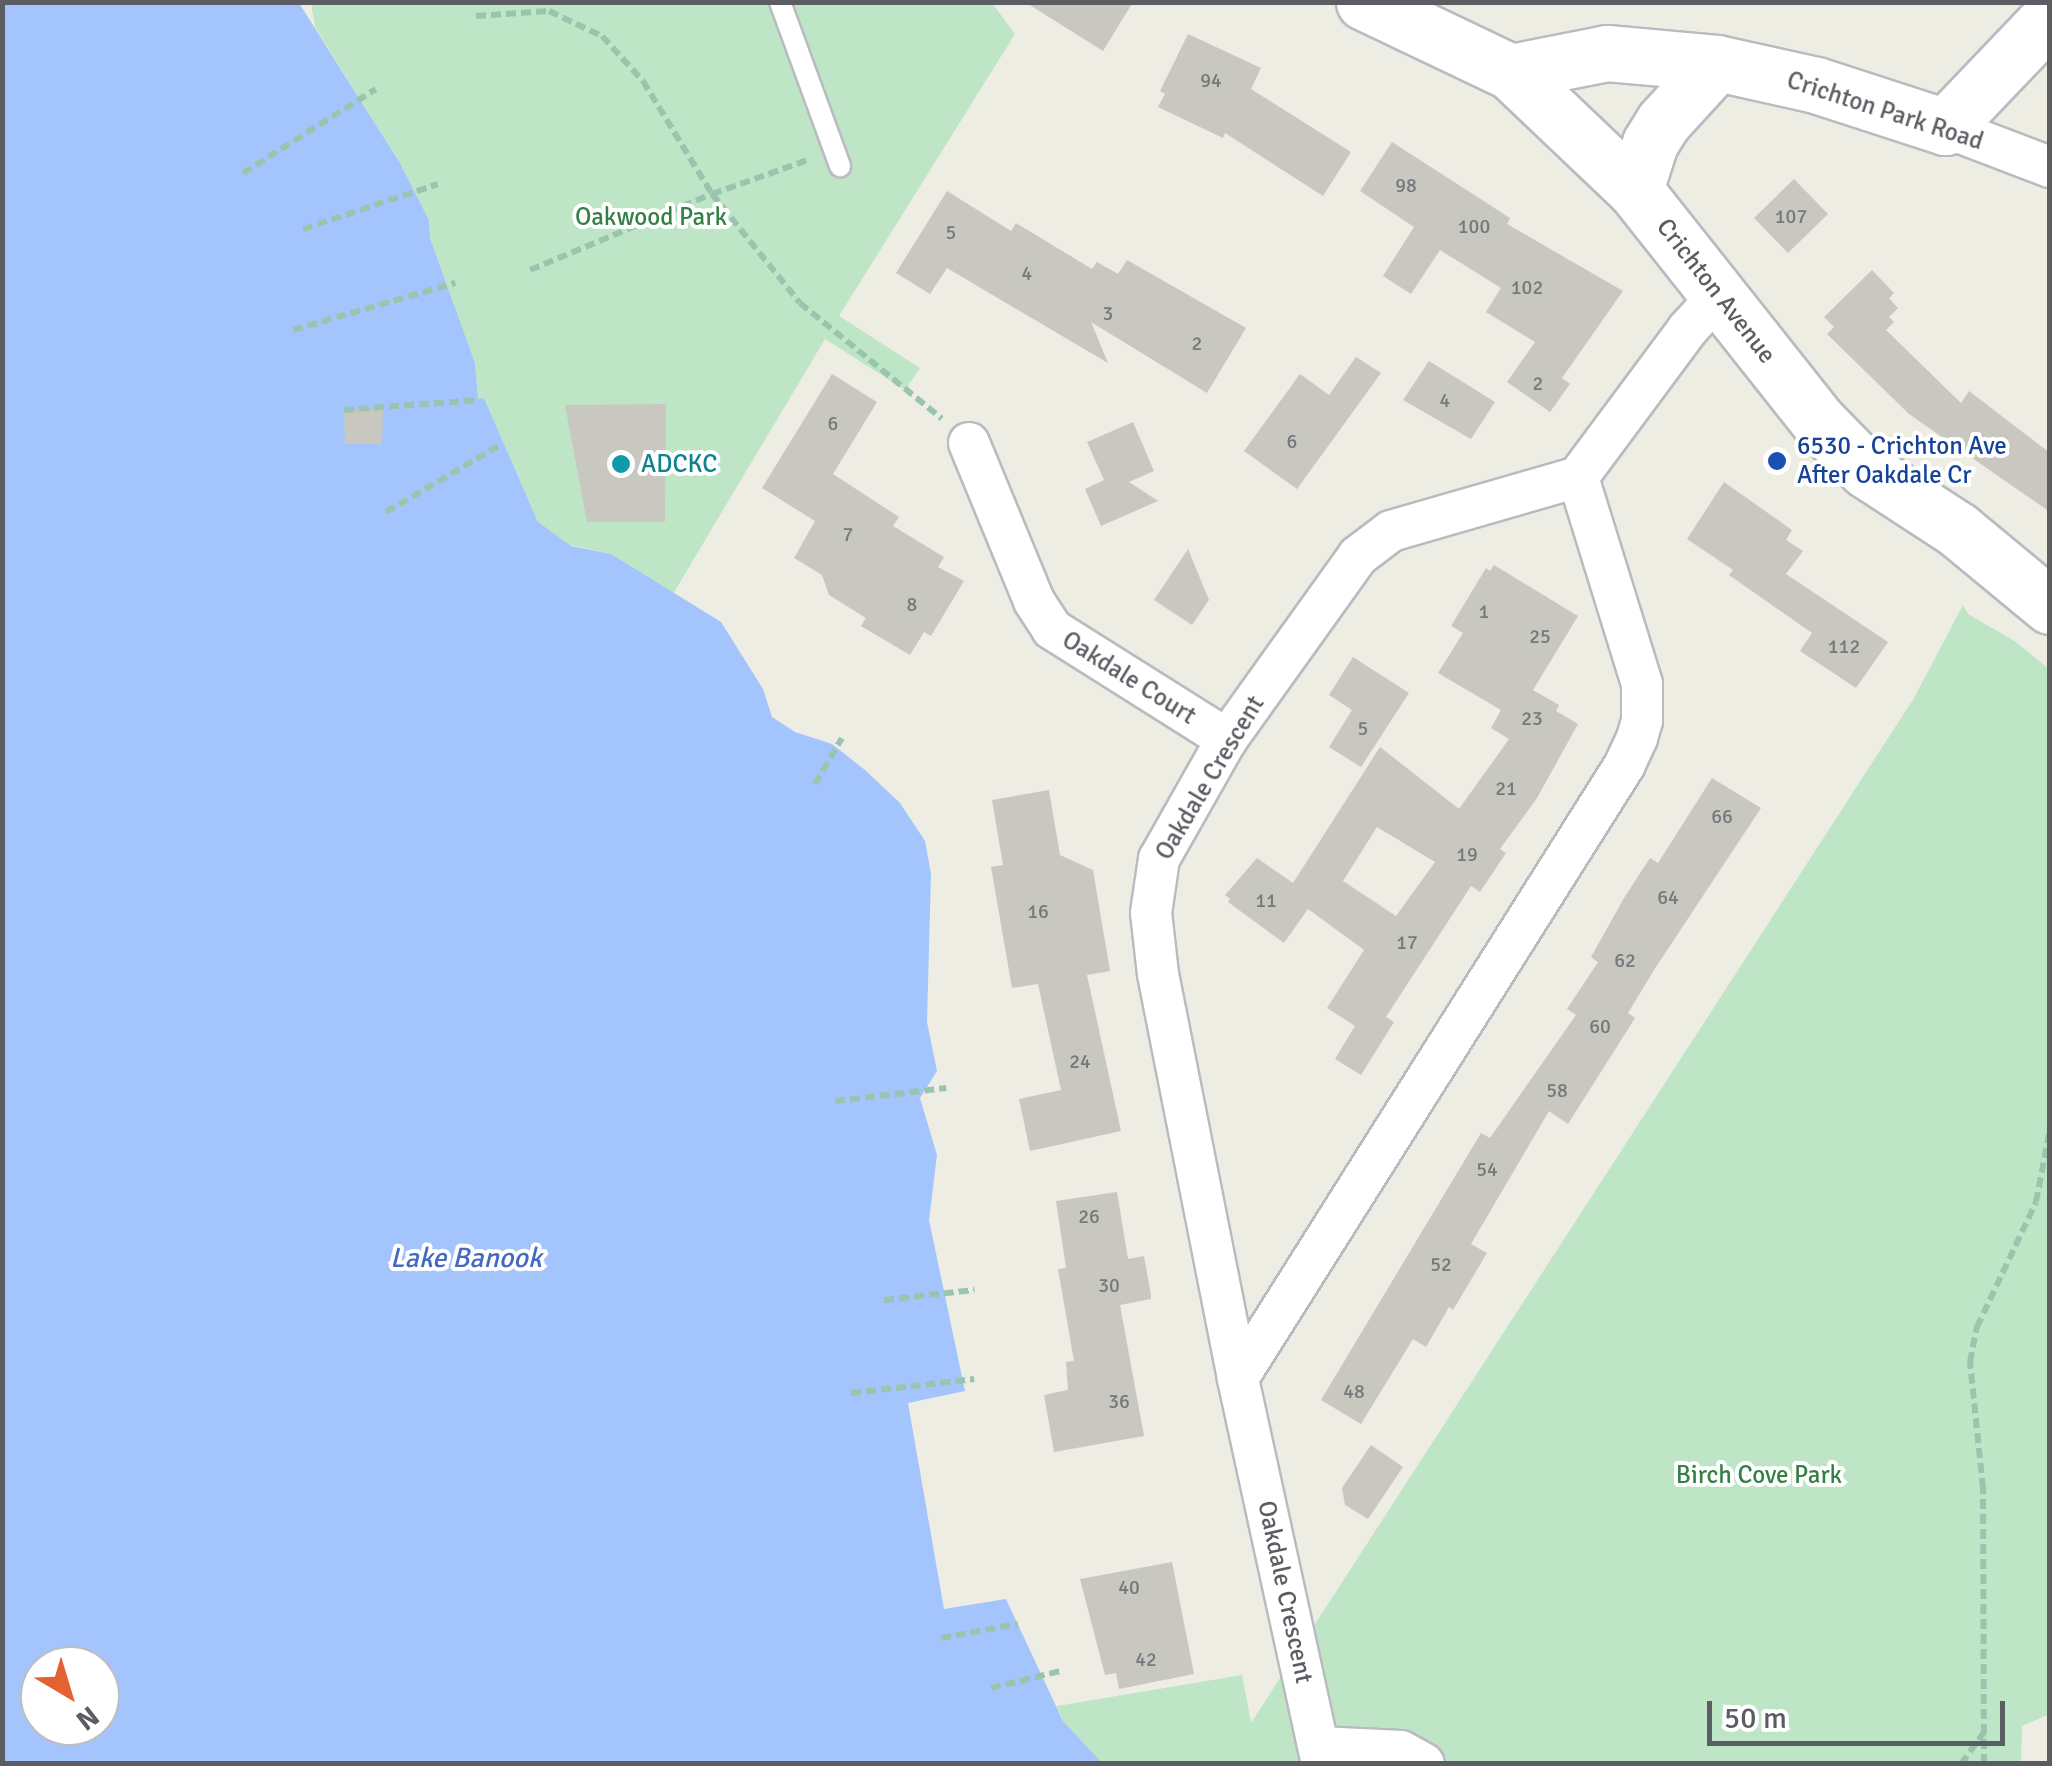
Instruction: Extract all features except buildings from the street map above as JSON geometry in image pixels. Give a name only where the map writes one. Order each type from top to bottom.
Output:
[{"type":"street","name":"Crichton Avenue","points":[[1364,2],[1510,72],[1636,190],[1819,422],[1866,470],[1958,530],[2050,606]]},
{"type":"street","points":[[1945,127],[2050,17]]},
{"type":"street","name":"Crichton Park Road","points":[[1510,72],[1607,54],[1718,62],[1816,86],[1945,127],[2050,167]]},
{"type":"street","points":[[1636,190],[1650,143],[1663,122],[1718,62]]},
{"type":"street","points":[[1238,1378],[1624,766],[1637,738],[1642,722],[1642,684],[1578,477],[1687,330],[1719,295]]},
{"type":"street","name":"Oakdale Court","points":[[970,442],[1034,601],[1052,629],[1227,739]]},
{"type":"street","name":"Oakdale Crescent","points":[[1424,1764],[1401,1751],[1320,1755],[1238,1378],[1158,974],[1151,913],[1159,859],[1227,739],[1358,556],[1376,539],[1426,520],[1578,477]]},
{"type":"lane","points":[[780,2],[837,158]]},
{"type":"path","points":[[476,16],[550,11],[602,36],[644,81],[712,194],[800,304],[970,442]]},
{"type":"path","points":[[244,173],[376,89]]},
{"type":"path","points":[[530,270],[712,194],[837,158]]},
{"type":"path","points":[[303,229],[438,184]]},
{"type":"path","points":[[293,330],[455,283]]},
{"type":"path","points":[[344,410],[478,400]]},
{"type":"path","points":[[386,512],[502,444]]},
{"type":"path","points":[[814,784],[842,738]]},
{"type":"path","points":[[834,1101],[946,1088]]},
{"type":"path","points":[[1984,1764],[1983,1488],[1970,1362],[1977,1326],[2036,1202],[2050,1129]]},
{"type":"path","points":[[884,1300],[974,1290]]},
{"type":"path","points":[[851,1393],[974,1379]]},
{"type":"path","points":[[941,1638],[1018,1624]]},
{"type":"path","points":[[992,1688],[1061,1671]]},
{"type":"path","points":[[1961,1764],[1985,1731]]},
{"type":"green space","name":"Oakwood Park","points":[[311,3],[992,3],[1015,34],[839,316],[920,368],[905,390],[825,339],[673,594],[611,554],[566,544],[538,522],[484,398],[478,400],[475,363],[430,238],[429,220],[400,163],[315,27]]},
{"type":"green space","name":"Birch Cove Park","points":[[1963,605],[1968,614],[2016,642],[2049,669],[2050,1714],[2022,1726],[2021,1763],[1102,1763],[1094,1758],[1063,1721],[1057,1706],[1242,1675],[1251,1723],[1914,698]]},
{"type":"water","name":"Lake Banook","points":[[3,3],[299,3],[400,163],[429,220],[430,238],[475,363],[478,399],[484,398],[538,522],[571,546],[611,554],[721,622],[763,689],[772,717],[795,732],[832,744],[865,770],[900,803],[925,841],[931,874],[927,1022],[937,1071],[920,1098],[937,1155],[929,1220],[965,1391],[908,1403],[944,1609],[1006,1599],[1063,1721],[1102,1763],[3,1764]]},
{"type":"place","name":"6530 - Crichton Ave After Oakdale Cr","points":[[1777,461]]},
{"type":"place","name":"ADCKC","points":[[621,464]]}]
